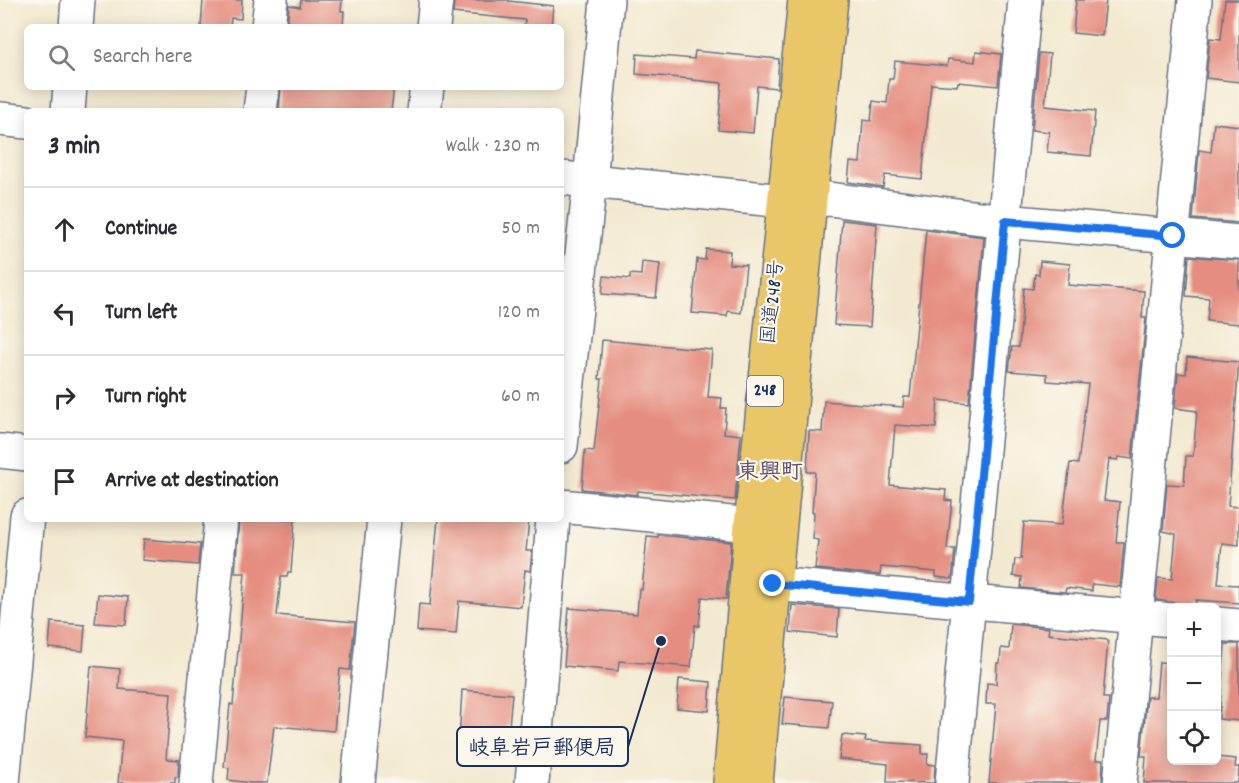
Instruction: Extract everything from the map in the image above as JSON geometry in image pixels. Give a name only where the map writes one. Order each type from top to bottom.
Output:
[{"type":"highway","name":"国道248号","points":[[756,783],[773,584],[797,201],[805,0]]},
{"type":"highway","name":"国道248号","points":[[730,783],[751,525],[797,201],[831,0]]},
{"type":"street","points":[[76,24],[78,0]]},
{"type":"street","points":[[268,24],[271,0]]},
{"type":"street","points":[[433,24],[436,0]]},
{"type":"street","points":[[564,393],[576,179],[608,0]]},
{"type":"street","points":[[952,783],[1025,0]]},
{"type":"street","points":[[1120,783],[1196,0]]},
{"type":"street","points":[[68,108],[70,90]]},
{"type":"street","points":[[260,108],[262,90]]},
{"type":"street","points":[[424,108],[427,90]]},
{"type":"street","points":[[0,119],[24,122]]},
{"type":"street","points":[[576,179],[797,201],[829,199],[1005,221],[1239,242]]},
{"type":"street","points":[[0,451],[24,454]]},
{"type":"street","points":[[564,506],[751,525]]},
{"type":"street","points":[[3,783],[26,522]]},
{"type":"street","points":[[196,783],[221,522]]},
{"type":"street","points":[[358,783],[384,522]]},
{"type":"street","points":[[532,783],[553,522]]},
{"type":"street","points":[[773,584],[1167,620]]},
{"type":"street","points":[[1221,624],[1239,626]]},
{"type":"building","points":[[203,0],[242,0],[241,19],[231,18],[230,24],[201,24]]},
{"type":"building","points":[[301,0],[342,0],[343,24],[287,24],[289,5],[300,7]]},
{"type":"building","points":[[454,0],[509,0],[553,6],[551,24],[524,24],[525,20],[453,13]]},
{"type":"building","points":[[1076,0],[1106,0],[1102,36],[1073,33]]},
{"type":"building","points":[[1225,0],[1239,0],[1239,82],[1206,78],[1210,38],[1221,39]]},
{"type":"building","points":[[695,51],[779,59],[777,88],[757,86],[753,133],[718,130],[722,83],[636,74],[637,54],[694,59]]},
{"type":"building","points":[[976,51],[1001,54],[998,86],[958,82],[957,86],[931,84],[922,179],[885,175],[883,187],[848,182],[850,162],[860,163],[863,120],[871,121],[873,101],[887,103],[889,79],[893,79],[895,61],[947,66],[948,59],[975,62]]},
{"type":"building","points":[[1039,53],[1050,54],[1045,106],[1095,111],[1091,156],[1047,152],[1049,132],[1032,130]]},
{"type":"building","points":[[281,90],[394,90],[391,108],[279,108]]},
{"type":"building","points":[[1214,123],[1239,126],[1239,223],[1193,219],[1199,150],[1211,152]]},
{"type":"building","points":[[842,220],[877,224],[870,327],[834,325]]},
{"type":"building","points":[[926,230],[984,237],[969,403],[938,400],[936,428],[895,425],[890,485],[946,490],[945,500],[952,501],[947,549],[955,549],[952,579],[936,577],[936,572],[881,567],[880,575],[815,569],[818,540],[813,539],[814,512],[812,512],[815,472],[807,472],[809,431],[822,432],[824,401],[903,407],[904,397],[910,397]]},
{"type":"building","points":[[706,249],[730,251],[729,264],[746,265],[741,313],[728,311],[727,316],[692,313],[697,259],[705,260]]},
{"type":"building","points":[[1189,256],[1239,260],[1239,324],[1207,321],[1209,298],[1186,296]]},
{"type":"building","points":[[1040,261],[1070,264],[1068,285],[1144,291],[1142,318],[1146,318],[1132,459],[1119,457],[1118,460],[1109,459],[1104,500],[1120,502],[1116,542],[1124,542],[1120,587],[1092,584],[1092,591],[1066,588],[1065,592],[1021,588],[1022,577],[1013,576],[1015,559],[1021,559],[1024,522],[1062,525],[1070,463],[1078,464],[1088,384],[1047,381],[1047,374],[1009,371],[1012,347],[1019,347],[1024,288],[1033,289],[1035,274],[1039,275]]},
{"type":"building","points":[[642,262],[660,264],[656,298],[602,294],[604,276],[630,279],[630,274],[641,275]]},
{"type":"building","points":[[602,340],[712,350],[708,397],[722,398],[721,408],[726,408],[724,433],[741,435],[735,500],[638,491],[637,495],[582,489],[585,450],[594,451],[602,379],[599,379]]},
{"type":"building","points":[[1187,357],[1239,362],[1228,506],[1239,507],[1239,545],[1222,543],[1218,584],[1239,585],[1239,603],[1196,600],[1196,603],[1176,603],[1156,600],[1158,578],[1172,579],[1176,534],[1163,531],[1167,484],[1184,485],[1186,456],[1193,456],[1197,411],[1175,408],[1178,373],[1186,374]]},
{"type":"building","points":[[239,522],[295,522],[291,572],[288,572],[287,577],[281,577],[277,615],[355,622],[350,670],[340,669],[334,731],[274,726],[267,783],[228,780],[229,768],[224,767],[230,704],[233,705],[245,573],[235,573]]},
{"type":"building","points":[[438,522],[529,522],[526,551],[532,551],[530,571],[525,570],[521,607],[459,601],[456,634],[417,631],[419,604],[430,605]]},
{"type":"building","points":[[658,535],[731,542],[726,599],[702,597],[699,626],[695,625],[691,667],[619,661],[618,671],[564,666],[569,608],[637,614],[639,589],[642,590],[647,536],[658,537]]},
{"type":"building","points":[[144,539],[200,544],[198,565],[142,560]]},
{"type":"building","points":[[98,594],[128,597],[126,625],[95,623]]},
{"type":"building","points":[[792,605],[839,609],[837,637],[790,632]]},
{"type":"building","points":[[51,622],[85,625],[83,651],[49,648]]},
{"type":"building","points":[[1011,624],[1049,628],[1048,634],[1108,640],[1103,698],[1109,698],[1107,721],[1100,721],[1096,760],[1103,760],[1102,783],[989,783],[996,704],[986,704],[987,683],[996,684],[997,663],[1000,663],[1001,648],[1009,649]]},
{"type":"building","points":[[1225,644],[1239,644],[1239,721],[1221,719]]},
{"type":"building","points":[[1159,662],[1167,663],[1167,765],[1221,765],[1221,757],[1236,759],[1235,767],[1239,767],[1238,783],[1144,783],[1146,756],[1141,756],[1147,697],[1156,697]]},
{"type":"building","points":[[91,666],[120,669],[119,689],[171,693],[166,759],[179,760],[178,777],[175,777],[175,783],[118,783],[122,741],[85,737]]},
{"type":"building","points":[[679,679],[711,682],[709,711],[677,708]]},
{"type":"building","points":[[462,690],[512,694],[505,745],[459,741]]},
{"type":"building","points":[[785,697],[832,701],[829,728],[782,724]]},
{"type":"building","points":[[842,735],[866,737],[865,741],[922,745],[922,754],[928,754],[927,764],[935,765],[934,783],[887,782],[888,764],[839,759]]},
{"type":"place","name":"岐阜岩戸郵便局","points":[[661,641]]},
{"type":"district","name":"東興町","points":[[770,473]]},
{"type":"route","points":[[773,584],[969,602],[1005,221],[1173,236]]}]
